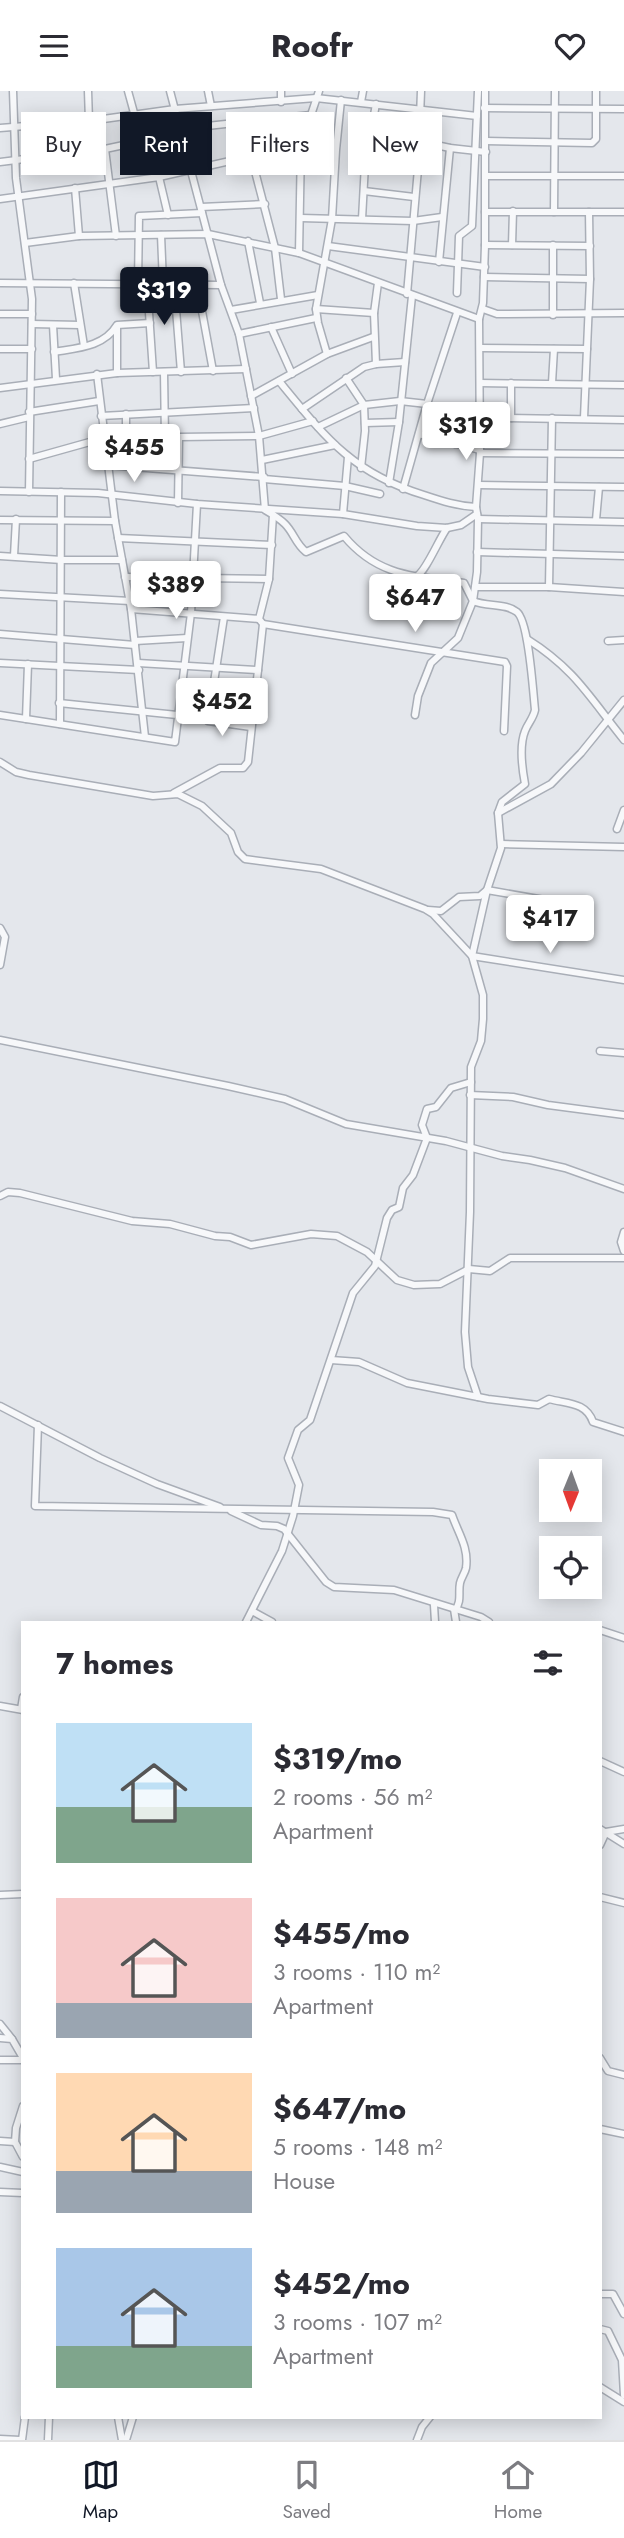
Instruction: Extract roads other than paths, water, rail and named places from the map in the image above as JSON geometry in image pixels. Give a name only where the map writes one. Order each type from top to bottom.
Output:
[{"type":"street","points":[[13,91],[15,162],[32,314],[29,492]]},
{"type":"street","points":[[88,91],[89,112]]},
{"type":"street","points":[[128,91],[133,112]]},
{"type":"street","points":[[170,91],[176,112]]},
{"type":"street","points":[[208,91],[211,106]]},
{"type":"street","points":[[281,91],[281,101]]},
{"type":"street","points":[[361,102],[363,91]]},
{"type":"street","points":[[421,91],[421,111]]},
{"type":"street","points":[[457,293],[459,236],[471,226],[478,91]]},
{"type":"street","points":[[415,715],[418,696],[431,663],[458,638],[473,601],[475,587],[480,451],[479,319],[483,309],[485,267],[485,91]]},
{"type":"street","points":[[554,212],[555,91]]},
{"type":"street","points":[[486,141],[595,141],[596,91]]},
{"type":"street","points":[[150,112],[281,101],[318,95],[421,111],[477,116]]},
{"type":"street","points":[[312,112],[318,95]]},
{"type":"street","points":[[327,354],[316,309],[332,219],[341,100]]},
{"type":"street","points":[[375,112],[376,104]]},
{"type":"street","points":[[484,108],[624,109]]},
{"type":"street","points":[[0,128],[21,127]]},
{"type":"street","points":[[442,146],[486,152]]},
{"type":"street","points":[[439,262],[450,148]]},
{"type":"street","points":[[106,155],[116,236]]},
{"type":"street","points":[[0,162],[21,161]]},
{"type":"street","points":[[0,199],[167,175]]},
{"type":"street","points":[[192,175],[221,285],[239,334],[259,436],[265,510]]},
{"type":"street","points":[[257,175],[275,248],[281,299]]},
{"type":"street","points":[[299,254],[301,175]]},
{"type":"street","points":[[362,219],[365,175]]},
{"type":"street","points":[[388,483],[399,422],[405,362],[417,175]]},
{"type":"street","points":[[486,176],[624,176]]},
{"type":"street","points":[[159,177],[168,215]]},
{"type":"street","points":[[75,188],[79,236]]},
{"type":"street","points":[[364,191],[414,197]]},
{"type":"street","points":[[138,283],[139,216],[265,204]]},
{"type":"street","points":[[512,245],[513,211]]},
{"type":"street","points":[[485,212],[624,212]]},
{"type":"street","points":[[584,418],[590,279],[589,212]]},
{"type":"street","points":[[301,218],[413,221],[442,217]]},
{"type":"street","points":[[26,243],[79,236],[208,234],[248,241],[323,261],[479,319]]},
{"type":"street","points":[[161,235],[163,283]]},
{"type":"street","points":[[248,241],[260,303]]},
{"type":"street","points":[[485,245],[590,246]]},
{"type":"street","points":[[328,246],[485,267]]},
{"type":"street","points":[[553,246],[553,315]]},
{"type":"street","points":[[484,277],[590,279]]},
{"type":"street","points":[[0,283],[221,285]]},
{"type":"street","points":[[74,283],[84,346]]},
{"type":"street","points":[[147,283],[153,372]]},
{"type":"street","points":[[376,364],[373,337],[378,283]]},
{"type":"street","points":[[174,284],[181,372]]},
{"type":"street","points":[[197,284],[213,371]]},
{"type":"street","points":[[231,310],[281,299],[318,295]]},
{"type":"street","points":[[316,309],[374,313]]},
{"type":"street","points":[[483,309],[497,314],[624,313]]},
{"type":"street","points":[[403,489],[426,406],[457,313]]},
{"type":"street","points":[[0,314],[32,314]]},
{"type":"street","points":[[239,334],[317,318]]},
{"type":"street","points":[[117,325],[150,323]]},
{"type":"street","points":[[32,324],[80,325]]},
{"type":"street","points":[[53,325],[56,379]]},
{"type":"street","points":[[54,352],[96,344],[117,325]]},
{"type":"street","points":[[117,325],[117,373]]},
{"type":"street","points":[[271,327],[292,374]]},
{"type":"street","points":[[251,396],[327,354],[373,337]]},
{"type":"street","points":[[480,348],[587,349]]},
{"type":"street","points":[[0,349],[32,349]]},
{"type":"street","points":[[552,383],[554,349]]},
{"type":"street","points":[[302,409],[364,367],[405,362]]},
{"type":"street","points":[[0,387],[117,373],[246,369]]},
{"type":"street","points":[[164,372],[165,439]]},
{"type":"street","points":[[97,375],[115,521],[130,601],[145,737]]},
{"type":"street","points":[[346,378],[363,405],[365,423],[361,468]]},
{"type":"street","points":[[279,381],[335,445],[361,468],[388,483],[477,513],[550,520],[624,522]]},
{"type":"street","points":[[480,383],[624,385]]},
{"type":"street","points":[[510,418],[511,383]]},
{"type":"street","points":[[0,424],[29,414],[99,401]]},
{"type":"street","points":[[29,459],[104,438],[259,436],[316,424],[363,405],[400,401],[458,417],[624,420]]},
{"type":"street","points":[[102,416],[254,408]]},
{"type":"street","points":[[126,414],[126,438]]},
{"type":"street","points":[[454,444],[458,417]]},
{"type":"street","points":[[549,587],[552,418]]},
{"type":"street","points":[[365,423],[399,422]]},
{"type":"street","points":[[419,434],[480,451],[624,454]]},
{"type":"street","points":[[178,503],[179,438]]},
{"type":"street","points":[[262,460],[335,445]]},
{"type":"street","points":[[343,515],[348,457]]},
{"type":"street","points":[[108,465],[345,486],[380,493]]},
{"type":"street","points":[[479,485],[624,488],[624,478]]},
{"type":"street","points":[[596,520],[599,487]]},
{"type":"street","points":[[0,491],[112,494],[197,505],[343,515],[447,528],[457,527],[477,513]]},
{"type":"street","points":[[60,724],[61,492]]},
{"type":"street","points":[[0,715],[175,742],[191,613],[197,505]]},
{"type":"street","points":[[265,510],[283,521],[292,532],[296,544],[306,552],[344,536],[358,553],[370,562],[401,574],[464,583],[473,601]]},
{"type":"street","points":[[172,795],[220,768],[247,766],[261,622],[269,579],[272,515]]},
{"type":"street","points":[[14,556],[16,519]]},
{"type":"street","points":[[0,520],[115,521]]},
{"type":"street","points":[[415,576],[424,572],[432,552],[447,528]]},
{"type":"street","points":[[118,538],[272,545]]},
{"type":"street","points":[[477,552],[624,556]]},
{"type":"street","points":[[0,556],[122,560]]},
{"type":"street","points":[[125,577],[269,579]]},
{"type":"street","points":[[475,587],[549,587],[624,592]]},
{"type":"street","points":[[0,594],[130,601]]},
{"type":"street","points":[[472,956],[501,843],[498,813],[502,802],[525,784],[522,770],[523,738],[526,727],[533,721],[535,710],[527,638],[522,618],[508,608],[473,601]]},
{"type":"street","points":[[131,609],[261,622],[505,662],[508,666],[503,731]]},
{"type":"street","points":[[224,617],[208,721],[251,727]]},
{"type":"street","points":[[0,634],[135,643],[187,638]]},
{"type":"street","points":[[527,638],[572,674],[624,740]]},
{"type":"street","points":[[608,641],[624,640]]},
{"type":"street","points":[[0,663],[258,670]]},
{"type":"street","points":[[26,719],[28,664]]},
{"type":"street","points":[[498,813],[551,784],[581,753],[624,700]]},
{"type":"street","points":[[60,703],[177,715]]},
{"type":"street","points":[[0,762],[16,772],[29,775],[153,796],[178,794],[202,806],[231,834],[245,859],[321,870],[425,909],[433,913],[472,956],[483,995],[482,1036],[471,1067],[466,1350],[478,1397]]},
{"type":"street","points":[[617,829],[624,810]]},
{"type":"street","points":[[501,843],[624,848]]},
{"type":"street","points":[[425,909],[441,911],[459,897],[480,896],[487,890]]},
{"type":"street","points":[[487,890],[567,904]]},
{"type":"street","points":[[0,928],[5,937],[0,965]]},
{"type":"street","points":[[472,956],[624,981]]},
{"type":"street","points":[[0,1040],[285,1099],[346,1124],[427,1138],[565,1168],[624,1189]]},
{"type":"street","points":[[600,1051],[624,1053]]},
{"type":"street","points":[[247,1621],[289,1533],[299,1485],[288,1458],[298,1430],[310,1420],[353,1293],[372,1270],[387,1218],[392,1210],[399,1207],[402,1188],[413,1175],[427,1138],[422,1125],[427,1109],[436,1107],[451,1088],[471,1082]]},
{"type":"street","points":[[470,1095],[513,1097],[548,1105],[624,1115]]},
{"type":"street","points":[[0,1196],[8,1192],[20,1193],[132,1221],[170,1224],[215,1236],[230,1237],[251,1245],[311,1234],[337,1236],[367,1252],[397,1280],[414,1285],[436,1285],[469,1269],[490,1271],[510,1258],[624,1258]]},
{"type":"street","points":[[624,1232],[621,1242],[624,1251]]},
{"type":"street","points":[[331,1360],[359,1362],[407,1383],[478,1397],[538,1405],[542,1400],[549,1399],[582,1406],[590,1412],[593,1422],[624,1432]]},
{"type":"street","points":[[0,1405],[157,1484],[261,1525],[279,1526],[289,1533],[330,1586],[394,1590],[487,1621]]},
{"type":"street","points":[[38,1425],[35,1506],[295,1508],[433,1512],[452,1515],[458,1533],[466,1544],[466,1566],[460,1583],[459,1606],[455,1610],[456,1621]]},
{"type":"street","points":[[434,1605],[435,1621]]},
{"type":"street","points":[[252,1611],[270,1621]]},
{"type":"street","points":[[602,1631],[624,1638]]},
{"type":"street","points":[[0,1706],[21,1709]]},
{"type":"street","points":[[602,1762],[624,1772]]},
{"type":"street","points":[[603,1831],[624,1829]]},
{"type":"street","points":[[603,1831],[624,1844]]},
{"type":"street","points":[[0,1895],[21,1894]]},
{"type":"street","points":[[602,1898],[624,1903]]},
{"type":"street","points":[[0,2024],[21,2055]]},
{"type":"street","points":[[0,2038],[12,2039]]},
{"type":"street","points":[[0,2060],[21,2059]]},
{"type":"street","points":[[602,2061],[608,2071],[624,2075]]},
{"type":"street","points":[[21,2112],[15,2142],[21,2153]]},
{"type":"street","points":[[602,2129],[624,2134]]},
{"type":"street","points":[[0,2142],[15,2142]]},
{"type":"street","points":[[0,2167],[21,2172]]},
{"type":"street","points":[[0,2192],[21,2193]]},
{"type":"street","points":[[602,2294],[613,2294],[624,2313]]},
{"type":"street","points":[[602,2330],[608,2331],[620,2353],[624,2395]]},
{"type":"street","points":[[602,2388],[624,2402]]},
{"type":"street","points":[[0,2439],[21,2440],[25,2419]]},
{"type":"street","points":[[48,2440],[49,2419]]},
{"type":"street","points":[[119,2419],[124,2440]]},
{"type":"street","points":[[124,2440],[132,2419]]},
{"type":"street","points":[[417,2440],[428,2419]]}]
